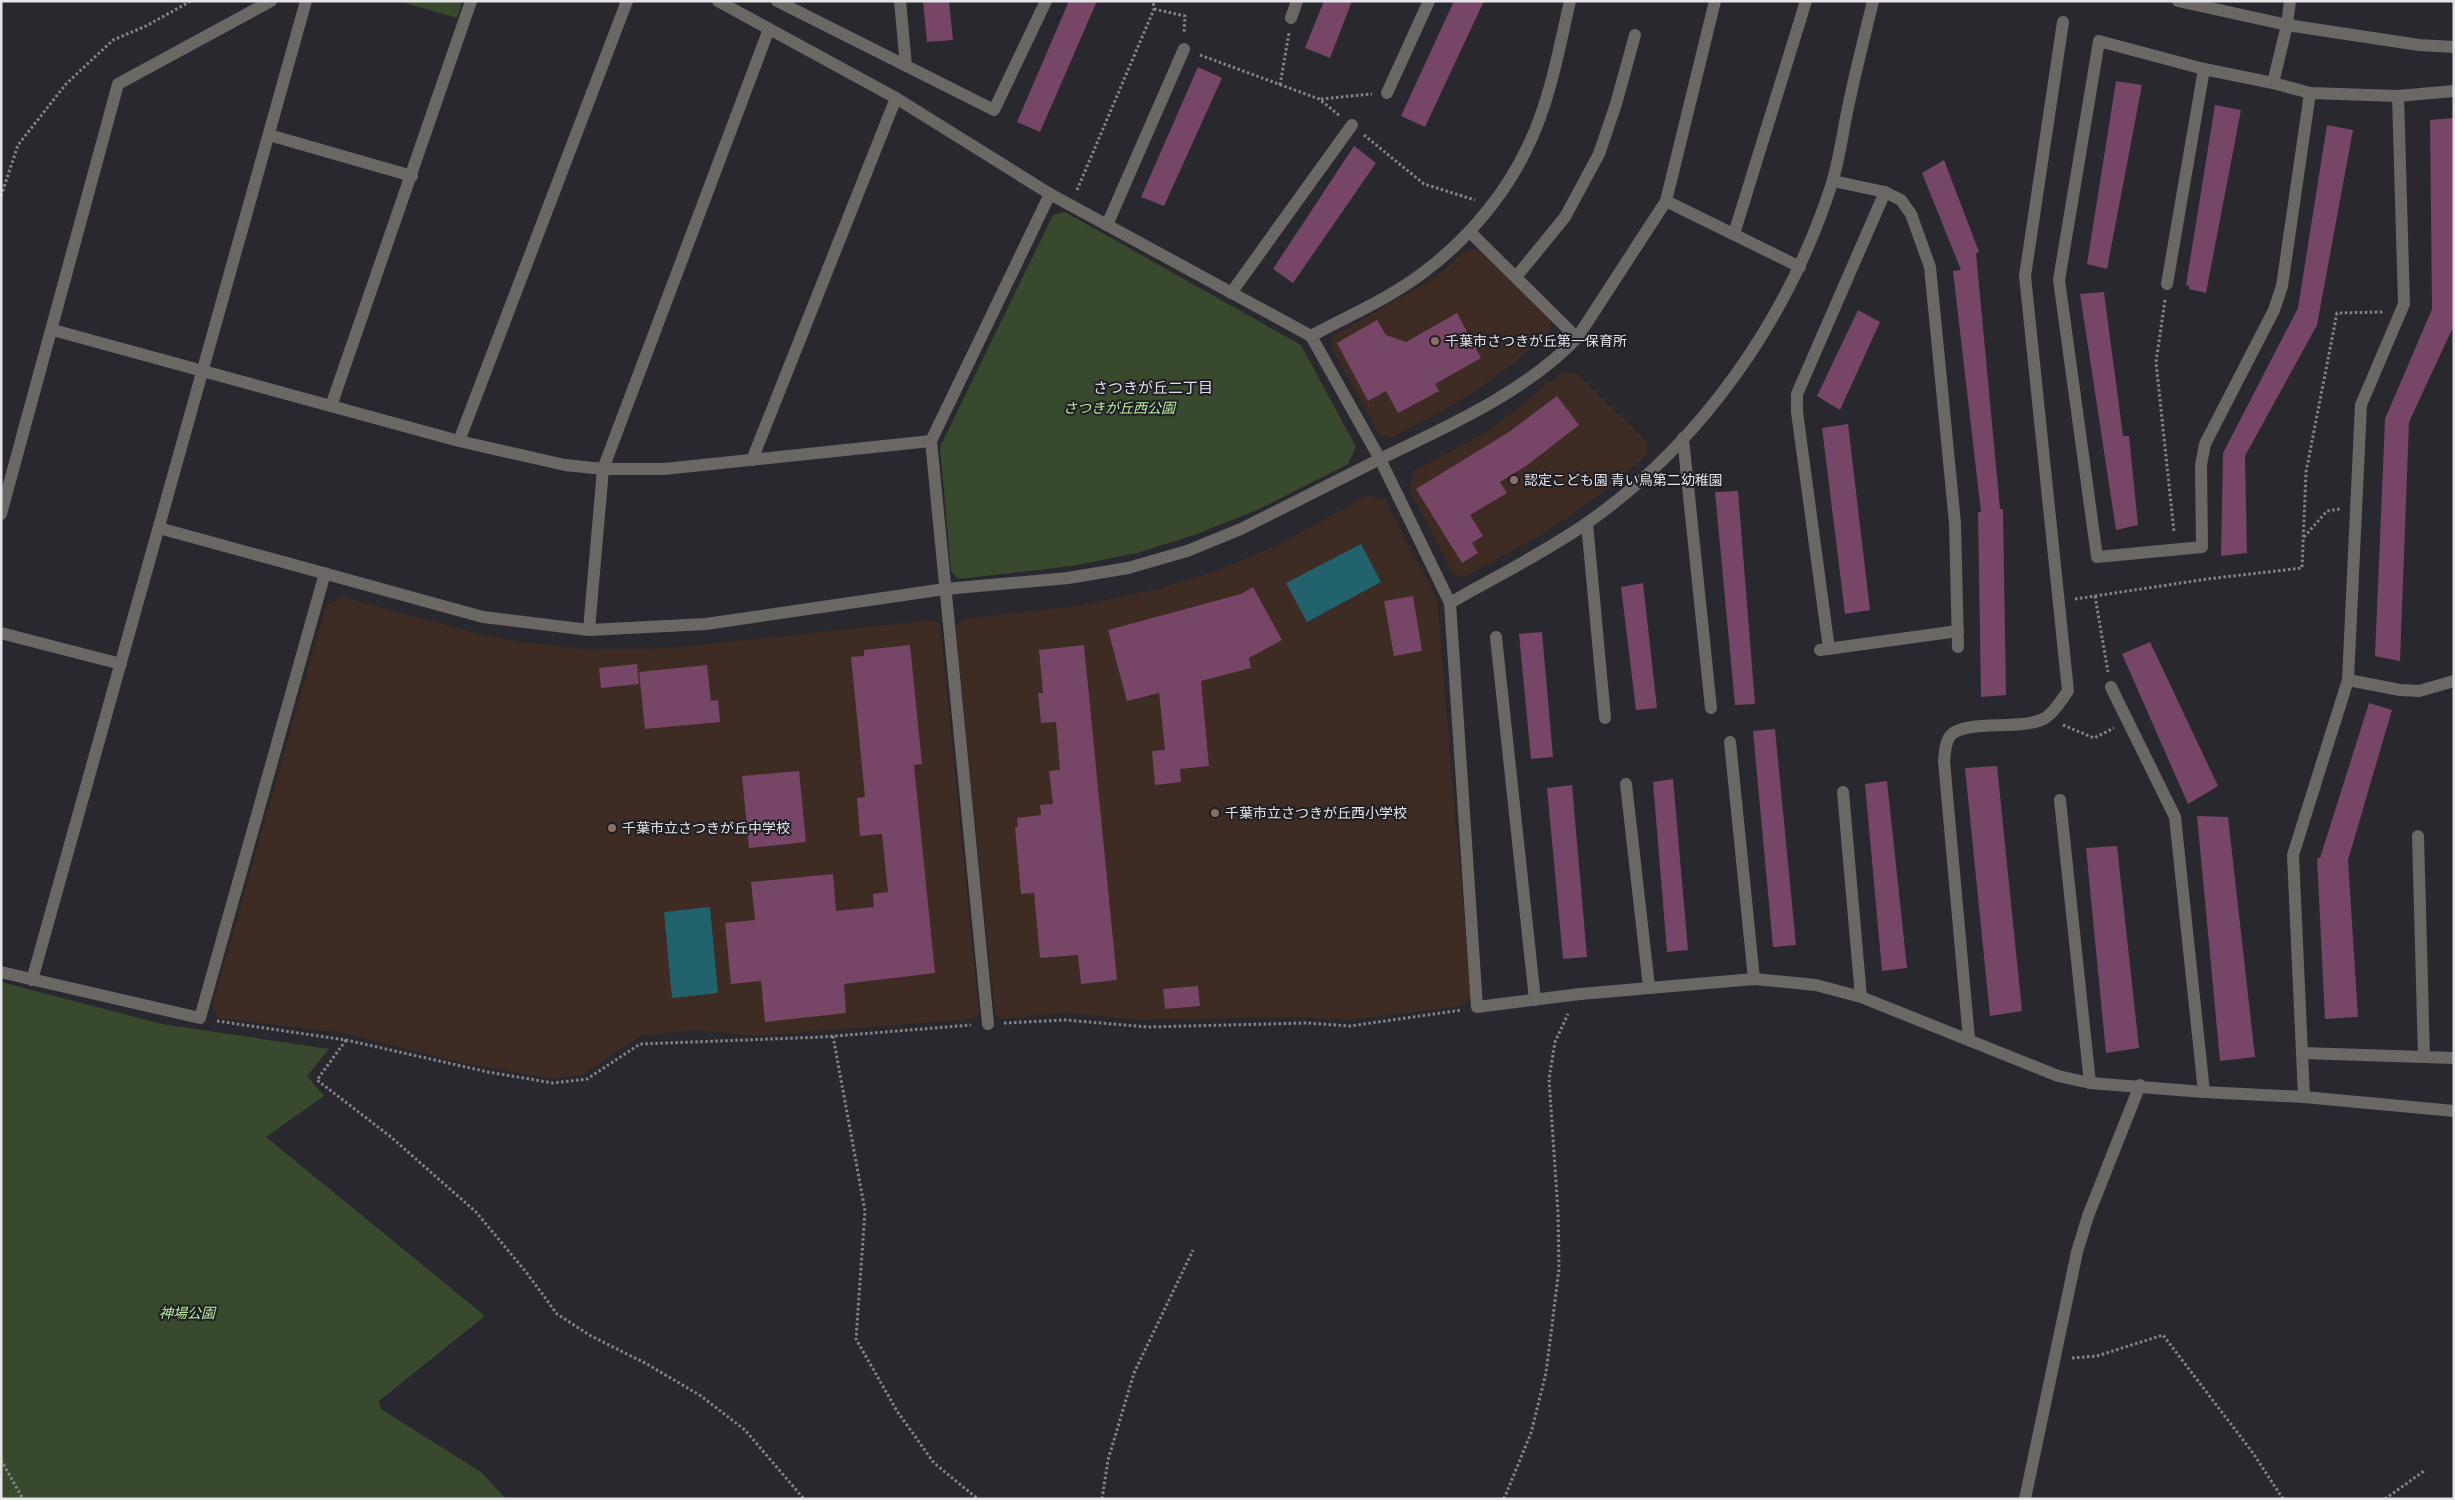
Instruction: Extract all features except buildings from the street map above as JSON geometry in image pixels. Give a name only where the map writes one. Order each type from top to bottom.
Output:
[{"type":"street","points":[[1,514],[53,330],[118,84],[270,1]]},
{"type":"street","points":[[32,980],[306,1]]},
{"type":"street","points":[[331,406],[471,1]]},
{"type":"street","points":[[459,441],[627,1]]},
{"type":"street","points":[[718,1],[896,98],[1050,194],[1311,336],[1380,459],[1450,603],[1477,1007],[1649,987],[1754,979],[1816,985],[1861,997],[1970,1039],[2058,1076],[2090,1083],[2140,1085],[2204,1092],[2304,1097],[2454,1111]]},
{"type":"street","points":[[777,1],[789,4],[994,110],[1046,1]]},
{"type":"street","points":[[900,1],[906,66]]},
{"type":"street","points":[[1291,18],[1297,1]]},
{"type":"street","points":[[1387,93],[1429,1]]},
{"type":"street","points":[[1311,336],[1422,274],[1470,232],[1491,206],[1529,144],[1556,64],[1570,1]]},
{"type":"street","points":[[159,528],[325,573],[408,598],[483,617],[590,630],[706,624],[945,589],[1068,578],[1128,568],[1187,551],[1241,529],[1483,408],[1562,353],[1577,338],[1666,201],[1715,1]]},
{"type":"street","points":[[1734,234],[1806,1]]},
{"type":"street","points":[[1450,603],[1586,523],[1660,462],[1683,438],[1744,362],[1800,267],[1833,181],[1854,80],[1874,1]]},
{"type":"street","points":[[2178,1],[2287,25],[2419,46],[2454,47]]},
{"type":"street","points":[[2273,83],[2287,25],[2290,1]]},
{"type":"street","points":[[1970,1039],[1944,761],[1946,746],[1952,734],[1965,728],[2031,723],[2047,717],[2068,692],[2025,276],[2063,22]]},
{"type":"street","points":[[590,630],[603,469],[769,29]]},
{"type":"street","points":[[1516,277],[1565,217],[1599,154],[1616,104],[1635,35]]},
{"type":"street","points":[[2310,93],[2282,286],[2274,310],[2205,444],[2201,465],[2202,547],[2097,557],[2059,280],[2099,41],[2204,69],[2273,83],[2310,93],[2398,96],[2454,91]]},
{"type":"street","points":[[1107,225],[1184,49]]},
{"type":"street","points":[[2167,284],[2204,69]]},
{"type":"street","points":[[2304,1097],[2292,855],[2348,680],[2361,406],[2404,304],[2398,96]]},
{"type":"street","points":[[752,460],[896,98]]},
{"type":"street","points":[[1231,293],[1352,125]]},
{"type":"street","points":[[269,135],[412,176]]},
{"type":"street","points":[[1833,181],[1885,192],[1901,200],[1911,214],[1930,267],[1955,523],[1958,647]]},
{"type":"street","points":[[1885,192],[1797,394],[1797,412],[1824,649],[1958,631]]},
{"type":"street","points":[[988,1024],[931,441],[1050,194]]},
{"type":"street","points":[[1666,201],[1800,267]]},
{"type":"street","points":[[1470,232],[1577,338]]},
{"type":"street","points":[[53,330],[459,441],[527,457],[603,469],[664,468],[931,441]]},
{"type":"street","points":[[1683,438],[1711,708]]},
{"type":"street","points":[[1586,523],[1606,718]]},
{"type":"street","points":[[1,972],[200,1018],[325,573]]},
{"type":"street","points":[[1,633],[121,664]]},
{"type":"street","points":[[1496,637],[1535,1000]]},
{"type":"street","points":[[2348,680],[2400,690],[2419,691],[2454,682]]},
{"type":"street","points":[[2111,687],[2175,817],[2204,1092]]},
{"type":"street","points":[[1730,742],[1754,979]]},
{"type":"street","points":[[1626,784],[1649,987]]},
{"type":"street","points":[[1842,792],[1861,997]]},
{"type":"street","points":[[2060,800],[2090,1083]]},
{"type":"street","points":[[2418,836],[2424,1057]]},
{"type":"street","points":[[2302,1052],[2454,1058]]},
{"type":"street","points":[[2025,1499],[2077,1252],[2088,1216],[2140,1085]]},
{"type":"path","points":[[1,196],[18,146],[66,84],[113,40],[146,26],[191,1]]},
{"type":"path","points":[[1070,205],[1154,9],[1153,1]]},
{"type":"path","points":[[1154,9],[1185,16],[1184,49],[1319,99],[1424,184],[1491,206]]},
{"type":"path","points":[[1280,85],[1291,18]]},
{"type":"path","points":[[1319,99],[1387,93]]},
{"type":"path","points":[[2167,284],[2156,362],[2176,550]]},
{"type":"path","points":[[2059,601],[2302,568],[2306,472],[2337,313],[2401,312]]},
{"type":"path","points":[[2303,538],[2327,511],[2356,507]]},
{"type":"path","points":[[2095,596],[2111,687]]},
{"type":"path","points":[[2047,717],[2094,738],[2128,721]]},
{"type":"path","points":[[1504,1499],[1531,1433],[1546,1373],[1559,1269],[1558,1212],[1549,1079],[1558,1035],[1563,1022],[1580,994]]},
{"type":"path","points":[[200,1018],[259,1029],[346,1040],[488,1072],[554,1083],[587,1079],[640,1044],[833,1036],[1065,1020],[1148,1027],[1307,1023],[1350,1026],[1477,1007]]},
{"type":"path","points":[[833,1036],[865,1211],[856,1339],[897,1411],[934,1463],[978,1499]]},
{"type":"path","points":[[346,1040],[316,1080],[391,1137],[476,1212],[557,1314],[591,1336],[647,1364],[701,1396],[744,1430],[804,1499]]},
{"type":"path","points":[[1102,1499],[1108,1460],[1134,1373],[1193,1250]]},
{"type":"path","points":[[2054,1360],[2098,1356],[2163,1335],[2253,1453],[2283,1499]]},
{"type":"path","points":[[1,1460],[23,1499]]},
{"type":"path","points":[[2385,1499],[2424,1471]]},
{"type":"shaded area","name":"千葉市さつきが丘第一保育所","points":[[1479,248],[1550,319],[1551,330],[1514,363],[1476,391],[1390,438],[1379,434],[1331,347],[1333,336],[1436,277],[1465,251]]},
{"type":"shaded area","name":"認定こども園 青い鳥第二幼稚園","points":[[1575,372],[1647,442],[1648,454],[1602,493],[1548,531],[1465,577],[1454,575],[1409,489],[1414,471],[1490,430],[1562,373]]},
{"type":"shaded area","name":"千葉市立さつきが丘西小学校","points":[[1368,495],[1385,500],[1437,599],[1471,998],[1462,1006],[1347,1020],[1299,1017],[1138,1020],[1066,1013],[1002,1019],[995,1015],[955,628],[962,619],[1076,606],[1158,589],[1219,570],[1280,544]]},
{"type":"shaded area","name":"千葉市立さつきが丘中学校","points":[[342,597],[472,632],[520,642],[586,649],[669,648],[933,620],[940,624],[979,1013],[973,1019],[754,1036],[696,1030],[641,1036],[581,1075],[553,1079],[463,1063],[342,1033],[218,1018],[212,1006],[326,605]]},
{"type":"green space","points":[[398,1],[462,1],[457,18]]},
{"type":"green space","name":"さつきが丘西公園","points":[[1065,212],[1301,345],[1356,447],[1348,464],[1257,510],[1194,535],[1137,553],[1072,566],[958,579],[951,571],[940,447],[1053,215]]},
{"type":"green space","name":"神場公園","points":[[1,982],[162,1024],[329,1049],[307,1076],[324,1096],[266,1137],[485,1316],[379,1401],[381,1409],[481,1472],[506,1499],[1,1499]]},
{"type":"water","points":[[1361,544],[1381,582],[1307,622],[1286,583]]},
{"type":"water","points":[[710,907],[718,993],[672,998],[664,912]]},
{"type":"place","name":"千葉市さつきが丘第一保育所","points":[[1435,341]]},
{"type":"place","name":"認定こども園 青い鳥第二幼稚園","points":[[1514,480]]},
{"type":"place","name":"千葉市立さつきが丘西小学校","points":[[1215,813]]},
{"type":"place","name":"千葉市立さつきが丘中学校","points":[[612,828]]},
{"type":"district","name":"さつきが丘二丁目","points":[[1153,388]]}]
